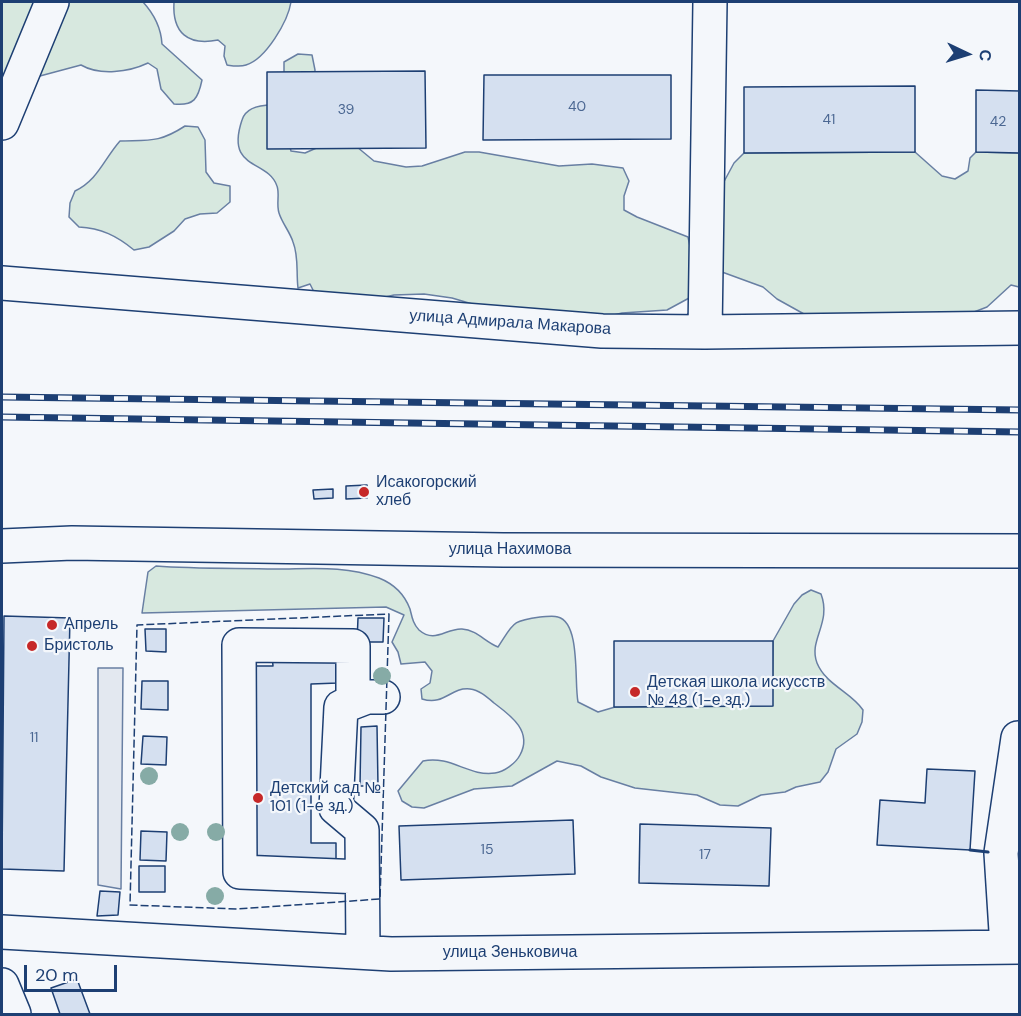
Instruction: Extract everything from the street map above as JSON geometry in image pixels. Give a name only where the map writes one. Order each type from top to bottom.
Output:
[{"type":"street","points":[[2,123],[52,2]]},
{"type":"street","points":[[705,332],[710,2]]},
{"type":"street","name":"улица Адмирала Макарова","points":[[2,283],[602,331],[1020,328]]},
{"type":"street","name":"улица Нахимова","points":[[2,546],[72,543],[503,550],[1020,551]]},
{"type":"street","points":[[362,877],[240,872],[239,645],[353,646],[368,700],[341,707],[336,808],[362,830],[363,952]]},
{"type":"street","points":[[1013,947],[1001,853],[1018,738]]},
{"type":"street","name":"улица Зеньковича","points":[[2,932],[403,954],[1013,947]]},
{"type":"street","points":[[2,985],[14,1014]]},
{"type":"shaded area","points":[[2,2],[143,2],[156,21],[162,44],[202,80],[199,92],[191,102],[174,104],[161,89],[157,69],[148,63],[115,72],[97,71],[81,65],[25,80],[2,80]]},
{"type":"shaded area","points":[[174,2],[291,2],[281,29],[268,47],[254,61],[239,66],[227,65],[224,56],[225,46],[218,40],[198,41],[184,35],[176,22]]},
{"type":"shaded area","points":[[298,54],[312,55],[315,70],[314,84],[288,139],[291,151],[305,153],[321,146],[351,142],[374,161],[406,167],[422,166],[465,152],[479,152],[559,166],[592,164],[623,168],[629,181],[624,196],[624,210],[688,237],[691,251],[691,297],[667,310],[610,316],[479,306],[452,298],[424,294],[394,295],[368,301],[316,296],[310,284],[298,288],[295,248],[279,213],[277,186],[265,171],[243,156],[239,148],[238,136],[242,120],[247,112],[258,106],[272,105],[284,78],[284,62]]},
{"type":"shaded area","points":[[185,126],[198,127],[205,140],[206,172],[214,183],[230,186],[230,202],[217,213],[200,214],[185,219],[174,231],[149,247],[134,250],[108,234],[79,227],[69,217],[70,203],[75,191],[95,175],[120,141],[161,138]]},
{"type":"shaded area","points":[[915,152],[942,176],[955,179],[968,171],[970,158],[976,152],[1019,153],[1019,287],[1011,285],[987,307],[974,312],[820,317],[804,314],[777,299],[763,287],[722,272],[720,189],[734,163],[744,153]]},
{"type":"shaded area","points":[[156,566],[327,569],[366,574],[384,580],[398,590],[408,603],[415,625],[425,634],[435,636],[462,629],[477,634],[498,647],[514,624],[518,622],[540,617],[558,617],[570,630],[573,642],[578,702],[598,712],[615,707],[772,706],[773,641],[794,604],[802,595],[811,590],[821,594],[824,604],[824,614],[815,647],[817,663],[826,677],[863,710],[862,722],[857,734],[836,749],[828,772],[820,782],[785,792],[761,795],[738,806],[720,805],[697,795],[635,788],[601,777],[581,766],[557,761],[512,786],[474,789],[424,808],[412,807],[402,801],[398,791],[423,761],[442,761],[477,772],[502,771],[520,755],[524,738],[518,724],[486,696],[470,689],[463,689],[436,700],[422,699],[421,689],[430,683],[432,671],[425,662],[401,664],[392,642],[404,615],[386,607],[142,613],[148,572]]},
{"type":"shaded area","points":[[98,668],[123,668],[121,889],[98,885]]},
{"type":"building","points":[[425,71],[426,148],[267,149],[267,72]]},
{"type":"building","points":[[484,75],[671,75],[671,139],[483,140]]},
{"type":"building","points":[[915,86],[915,152],[744,153],[744,87]]},
{"type":"building","points":[[976,90],[1020,91],[1020,153],[976,152]]},
{"type":"building","points":[[367,485],[367,498],[346,499],[346,486]]},
{"type":"building","points":[[333,489],[333,498],[314,499],[313,490]]},
{"type":"building","points":[[4,616],[70,618],[64,871],[2,869]]},
{"type":"building","points":[[358,618],[384,618],[383,642],[357,642]]},
{"type":"building","points":[[145,629],[166,629],[166,652],[146,651]]},
{"type":"building","points":[[614,641],[773,641],[773,706],[614,707]]},
{"type":"building","points":[[272,655],[338,655],[338,683],[311,684],[311,843],[336,843],[336,869],[245,859],[244,666],[273,666]]},
{"type":"building","points":[[142,681],[168,681],[168,710],[141,709]]},
{"type":"building","points":[[377,726],[378,786],[360,786],[361,727]]},
{"type":"building","points":[[143,736],[167,737],[166,765],[141,764]]},
{"type":"building","points":[[927,769],[975,771],[970,850],[877,845],[880,800],[925,803]]},
{"type":"building","points":[[573,820],[575,874],[401,880],[399,826]]},
{"type":"building","points":[[640,824],[771,828],[769,886],[639,883]]},
{"type":"building","points":[[141,831],[167,832],[166,861],[140,860]]},
{"type":"building","points":[[139,866],[165,866],[165,892],[139,892]]},
{"type":"building","points":[[100,891],[120,892],[118,915],[97,916]]},
{"type":"building","points":[[77,979],[90,1014],[60,1014],[51,988]]},
{"type":"railway","points":[[2,397],[1020,410]]},
{"type":"railway","points":[[2,417],[1020,432]]},
{"type":"fence","points":[[389,614],[380,899],[237,909],[130,905],[137,625],[389,614]]},
{"type":"wall","points":[[970,850],[988,852]]},
{"type":"place","name":"Исакогорский хлеб","points":[[364,492]]},
{"type":"place","name":"Апрель","points":[[52,625]]},
{"type":"place","name":"Бристоль","points":[[32,646]]},
{"type":"place","name":"Детская школа искусств № 48 (1-е зд.)","points":[[635,692]]},
{"type":"place","name":"Детский сад № 101 (1-е зд.)","points":[[258,798]]}]
